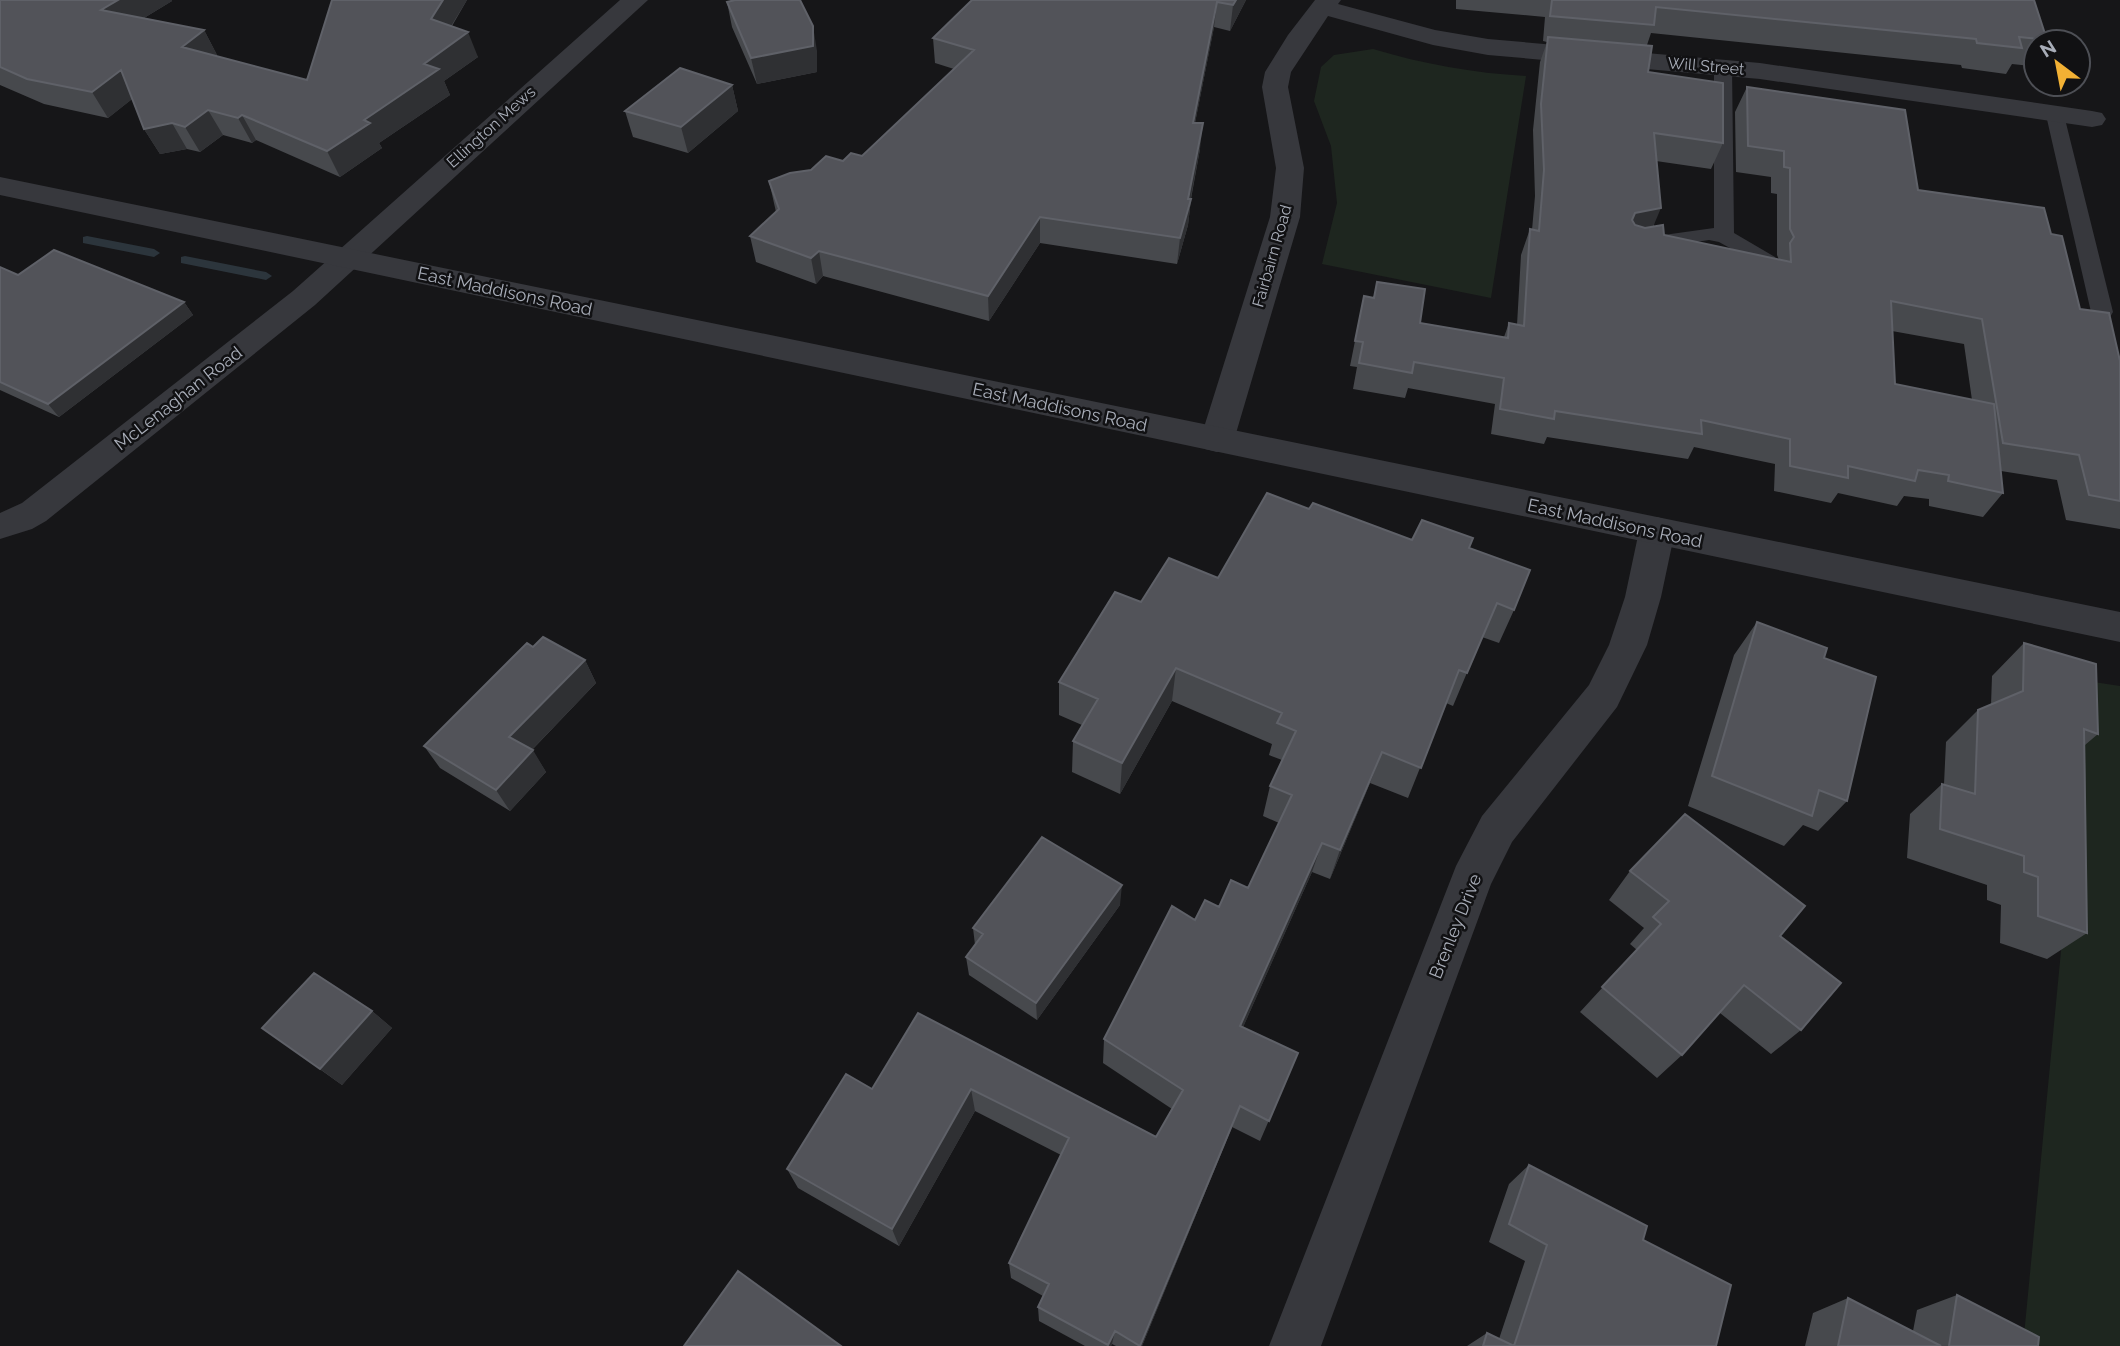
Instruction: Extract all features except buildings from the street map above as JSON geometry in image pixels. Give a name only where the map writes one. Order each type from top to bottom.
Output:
[{"type":"street","name":"Ellington Mews","points":[[349,258],[635,0]]},
{"type":"street","name":"Will Street","points":[[1325,3],[1433,37],[1488,47],[1723,67],[2092,120]]},
{"type":"street","name":"Fairbairn Road","points":[[1217,440],[1285,217],[1290,168],[1276,95],[1278,72],[1297,40],[1325,3]]},
{"type":"street","name":"East Maddisons Road","points":[[0,186],[2120,627]]},
{"type":"street","name":"McLenaghan Road","points":[[0,526],[24,518],[49,501],[294,306],[349,258]]},
{"type":"street","name":"Brenley Drive","points":[[1295,1346],[1471,880],[1497,829],[1603,696],[1628,645],[1643,597],[1657,531]]},
{"type":"lane","points":[[1723,67],[1724,236]]},
{"type":"lane","points":[[2055,115],[2102,312]]},
{"type":"lane","points":[[1634,245],[1695,234],[1724,236],[1768,262]]},
{"type":"shaded area","points":[[1373,49],[1448,67],[1526,76],[1491,298],[1322,264],[1337,203],[1331,146],[1314,101],[1321,67],[1334,55]]},
{"type":"shaded area","points":[[2087,681],[2120,686],[2120,1346],[2023,1346]]},
{"type":"waterway","points":[[87,240],[154,253]]},
{"type":"waterway","points":[[185,260],[266,276]]}]
